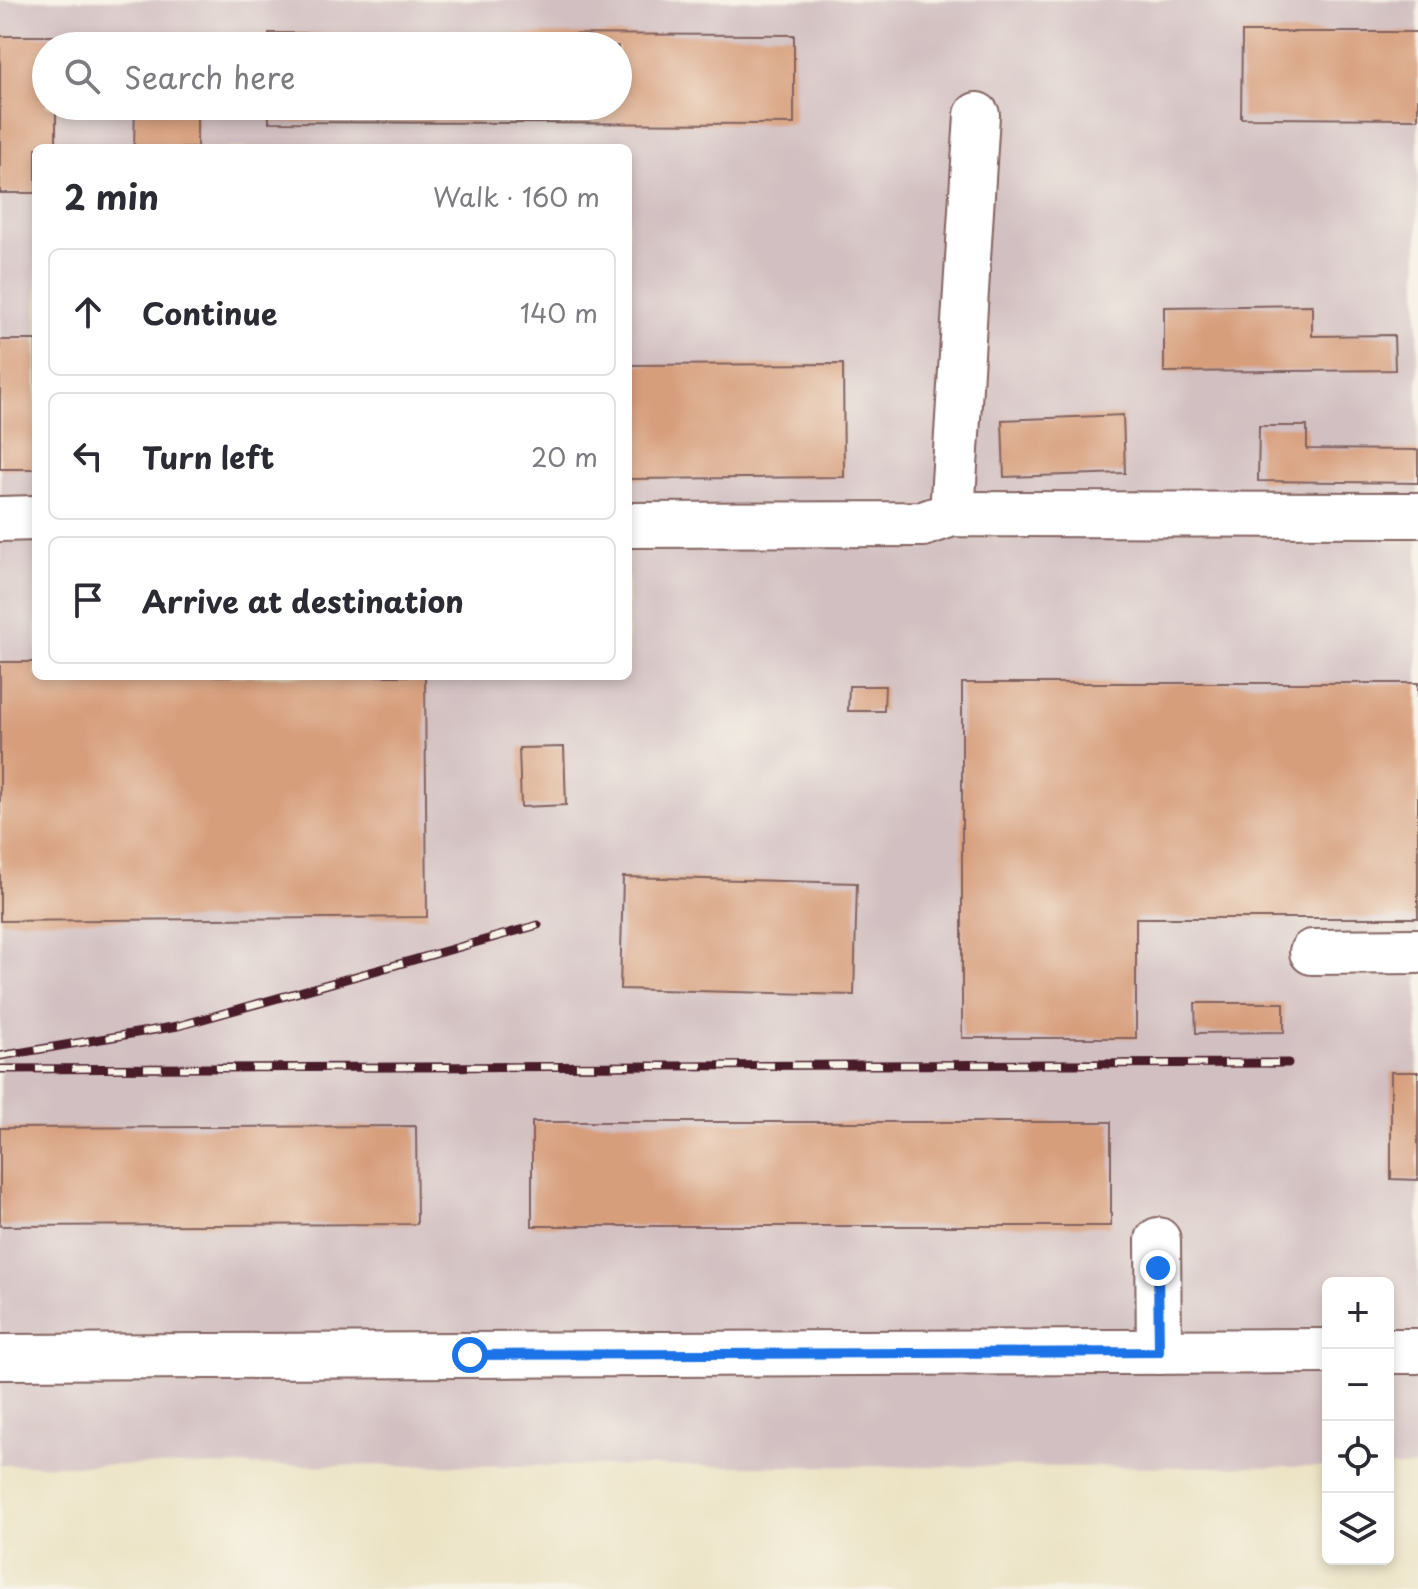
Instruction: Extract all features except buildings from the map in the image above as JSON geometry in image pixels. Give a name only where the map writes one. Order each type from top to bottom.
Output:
[{"type":"lane","points":[[952,514],[977,115]]},
{"type":"lane","points":[[632,525],[923,524],[952,514],[1418,515]]},
{"type":"lane","points":[[0,519],[32,518]]},
{"type":"lane","points":[[1312,952],[1418,951]]},
{"type":"lane","points":[[1158,1240],[1159,1352]]},
{"type":"lane","points":[[0,1357],[1322,1351]]},
{"type":"lane","points":[[1394,1351],[1418,1351]]},
{"type":"shaded area","points":[[0,0],[1418,0],[1418,1467],[1394,1467],[1394,1277],[1322,1277],[1322,1467],[0,1465]]},
{"type":"railway","points":[[0,1056],[178,1026],[538,925]]},
{"type":"railway","points":[[0,1069],[1288,1063]]},
{"type":"route","points":[[470,1355],[1159,1352],[1158,1268]]}]
